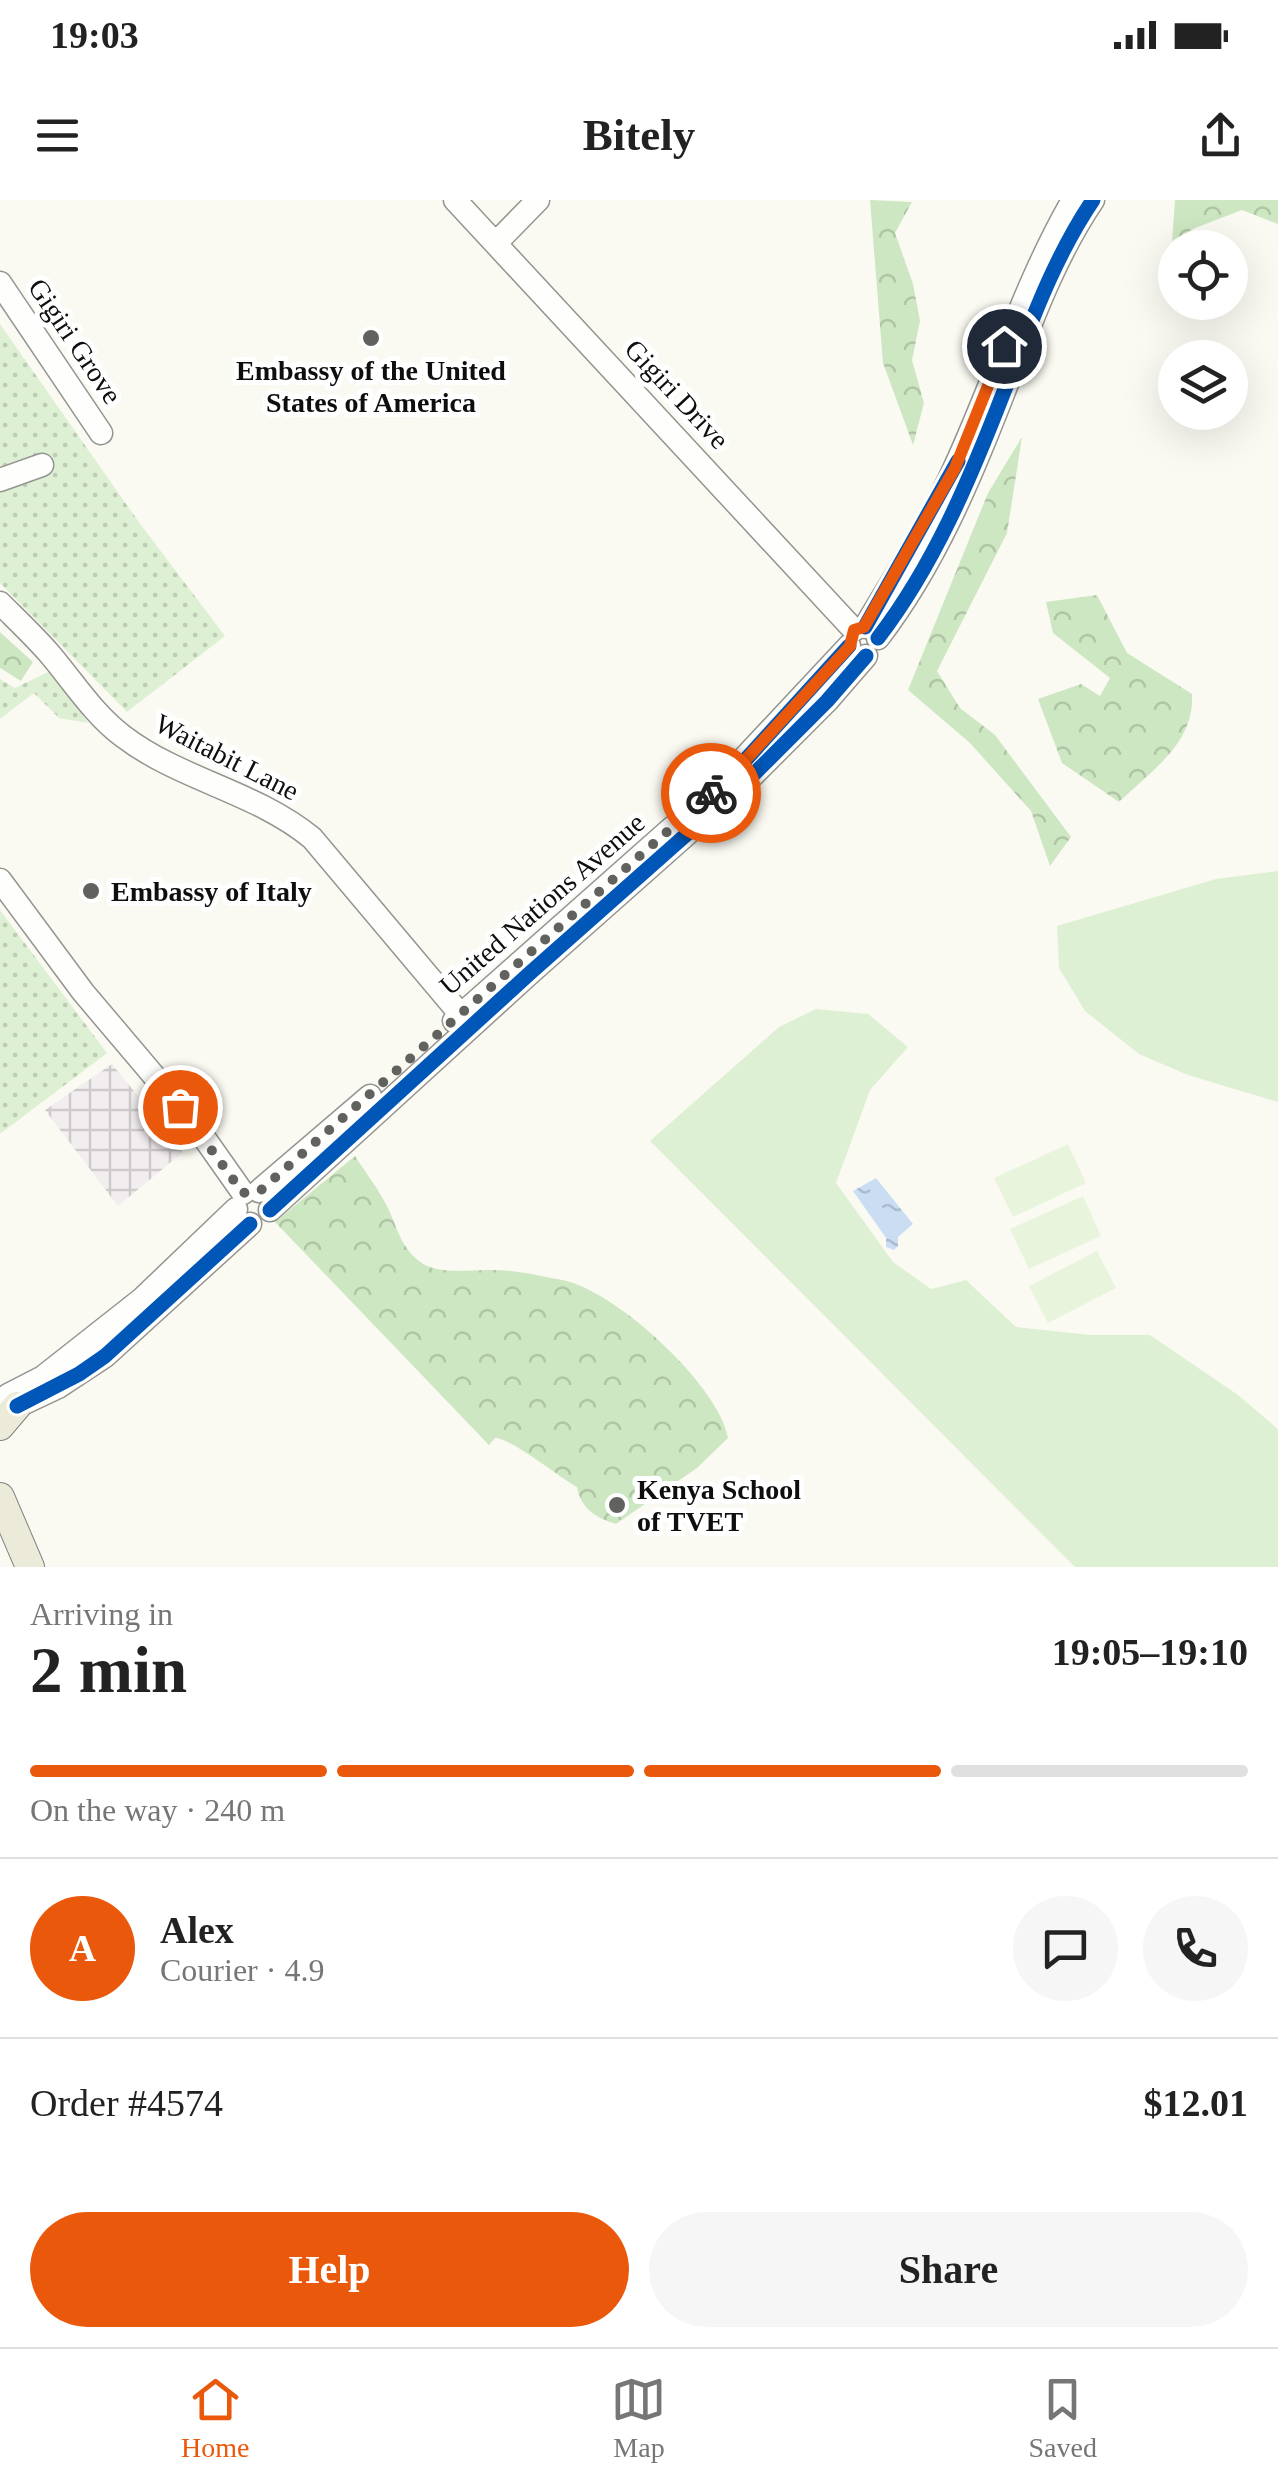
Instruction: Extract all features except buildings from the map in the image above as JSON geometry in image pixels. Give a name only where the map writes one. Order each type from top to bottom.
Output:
[{"type":"main road","points":[[0,1497],[27,1567]]},
{"type":"main road","points":[[0,1524],[27,1567]]},
{"type":"street","name":"Gigiri Drive","points":[[455,200],[862,640]]},
{"type":"street","points":[[496,243],[538,200]]},
{"type":"street","name":"United Nations Avenue","points":[[252,1206],[530,972],[749,779],[827,702],[955,468],[1028,291],[1074,200]]},
{"type":"street","name":"United Nations Avenue","points":[[4,1411],[79,1374],[105,1356],[252,1206],[739,767],[862,640],[902,606],[950,522],[1058,262],[1093,200]]},
{"type":"street","name":"Gigiri Grove","points":[[0,283],[101,432]]},
{"type":"street","points":[[0,480],[42,465]]},
{"type":"street","name":"Waitabit Lane","points":[[0,603],[46,650],[106,722],[124,737],[243,796],[295,824],[312,838],[461,1014]]},
{"type":"street","points":[[0,880],[83,992],[193,1122],[252,1206]]},
{"type":"shaded area","points":[[112,1064],[183,1152],[118,1206],[45,1110]]},
{"type":"green space","points":[[870,200],[912,202],[895,233],[913,284],[920,321],[912,360],[924,403],[913,445],[883,363]]},
{"type":"green space","points":[[1175,200],[1278,200],[1278,224],[1242,210],[1191,230],[1173,230]]},
{"type":"green space","points":[[0,324],[138,521],[225,636],[127,712],[0,583]]},
{"type":"green space","points":[[1022,437],[1007,533],[937,671],[960,708],[995,735],[1071,837],[1050,866],[1031,811],[970,743],[908,690],[988,493]]},
{"type":"green space","points":[[1097,595],[1127,653],[1192,694],[1191,711],[1179,742],[1119,802],[1062,763],[1038,699],[1081,684],[1100,696],[1110,678],[1053,633],[1046,602]]},
{"type":"green space","points":[[0,632],[33,662],[21,681],[0,668]]},
{"type":"green space","points":[[50,671],[88,723],[59,718],[34,693],[0,719],[0,679],[15,688]]},
{"type":"green space","points":[[1278,871],[1278,1102],[1188,1075],[1139,1054],[1085,1011],[1059,968],[1057,926],[1216,879]]},
{"type":"green space","points":[[0,910],[107,1053],[0,1134]]},
{"type":"green space","points":[[816,1009],[868,1014],[908,1047],[870,1090],[836,1183],[893,1262],[931,1289],[966,1280],[1016,1327],[1090,1335],[1150,1335],[1238,1395],[1278,1429],[1278,1567],[1075,1567],[650,1141],[779,1027]]},
{"type":"green space","points":[[1068,1144],[1086,1183],[1013,1217],[994,1178]]},
{"type":"green space","points":[[355,1156],[384,1201],[404,1243],[419,1261],[445,1270],[501,1270],[562,1280],[609,1301],[686,1368],[721,1417],[728,1438],[697,1468],[616,1524],[590,1512],[577,1487],[523,1451],[495,1438],[489,1445],[275,1222]]},
{"type":"green space","points":[[1083,1196],[1101,1236],[1029,1269],[1010,1229]]},
{"type":"green space","points":[[1097,1251],[1116,1288],[1048,1323],[1029,1286]]},
{"type":"water","points":[[876,1178],[913,1224],[898,1237],[894,1250],[886,1247],[886,1238],[853,1191]]},
{"type":"cycle path","points":[[878,638],[917,581],[949,520],[1043,294],[1093,200]]},
{"type":"cycle path","points":[[865,627],[958,461]]},
{"type":"cycle path","points":[[739,767],[849,646]]},
{"type":"cycle path","points":[[270,1210],[749,779],[866,656]]},
{"type":"cycle path","points":[[17,1406],[105,1356],[250,1224]]},
{"type":"way so far","points":[[180,1107],[243,1193],[260,1191],[711,793]]},
{"type":"place","name":"Embassy of the United States of America","points":[[371,338]]},
{"type":"place","name":"Embassy of Italy","points":[[91,891]]},
{"type":"place","name":"Kenya School of TVET","points":[[617,1505]]},
{"type":"route","points":[[711,793],[850,646],[848,641],[854,630],[864,627],[955,468],[1004,346]]}]
